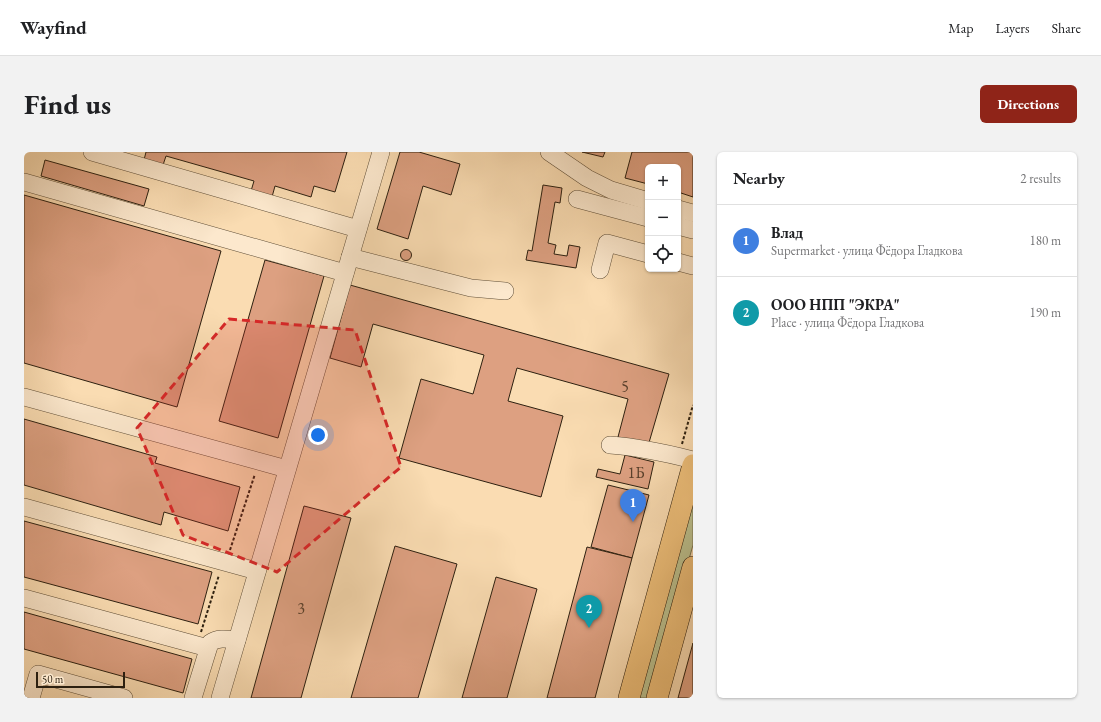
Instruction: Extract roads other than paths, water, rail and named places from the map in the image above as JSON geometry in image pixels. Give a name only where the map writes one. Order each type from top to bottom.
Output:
[{"type":"main road","points":[[629,698],[693,465]]},
{"type":"main road","points":[[657,698],[693,567]]},
{"type":"main road","points":[[649,627],[674,634]]},
{"type":"lane","points":[[92,152],[358,229]]},
{"type":"lane","points":[[220,698],[381,152]]},
{"type":"lane","points":[[549,152],[587,178],[611,190],[645,199]]},
{"type":"lane","points":[[24,182],[345,274]]},
{"type":"lane","points":[[577,199],[645,217]]},
{"type":"lane","points":[[681,210],[693,213]]},
{"type":"lane","points":[[681,227],[693,230]]},
{"type":"lane","points":[[600,270],[607,243],[645,253]]},
{"type":"lane","points":[[350,257],[471,288],[505,291]]},
{"type":"lane","points":[[681,263],[693,266]]},
{"type":"lane","points":[[24,397],[287,469]]},
{"type":"lane","points":[[610,445],[629,446],[693,460]]},
{"type":"lane","points":[[24,507],[257,571]]},
{"type":"lane","points":[[24,598],[208,648]]},
{"type":"lane","points":[[193,698],[210,643],[219,639],[237,640]]},
{"type":"lane","points":[[31,698],[31,672],[124,698]]},
{"type":"place","name":"Влад","points":[[633,522]]},
{"type":"place","name":"ООО НПП \"ЭКРА\"","points":[[589,628]]}]
